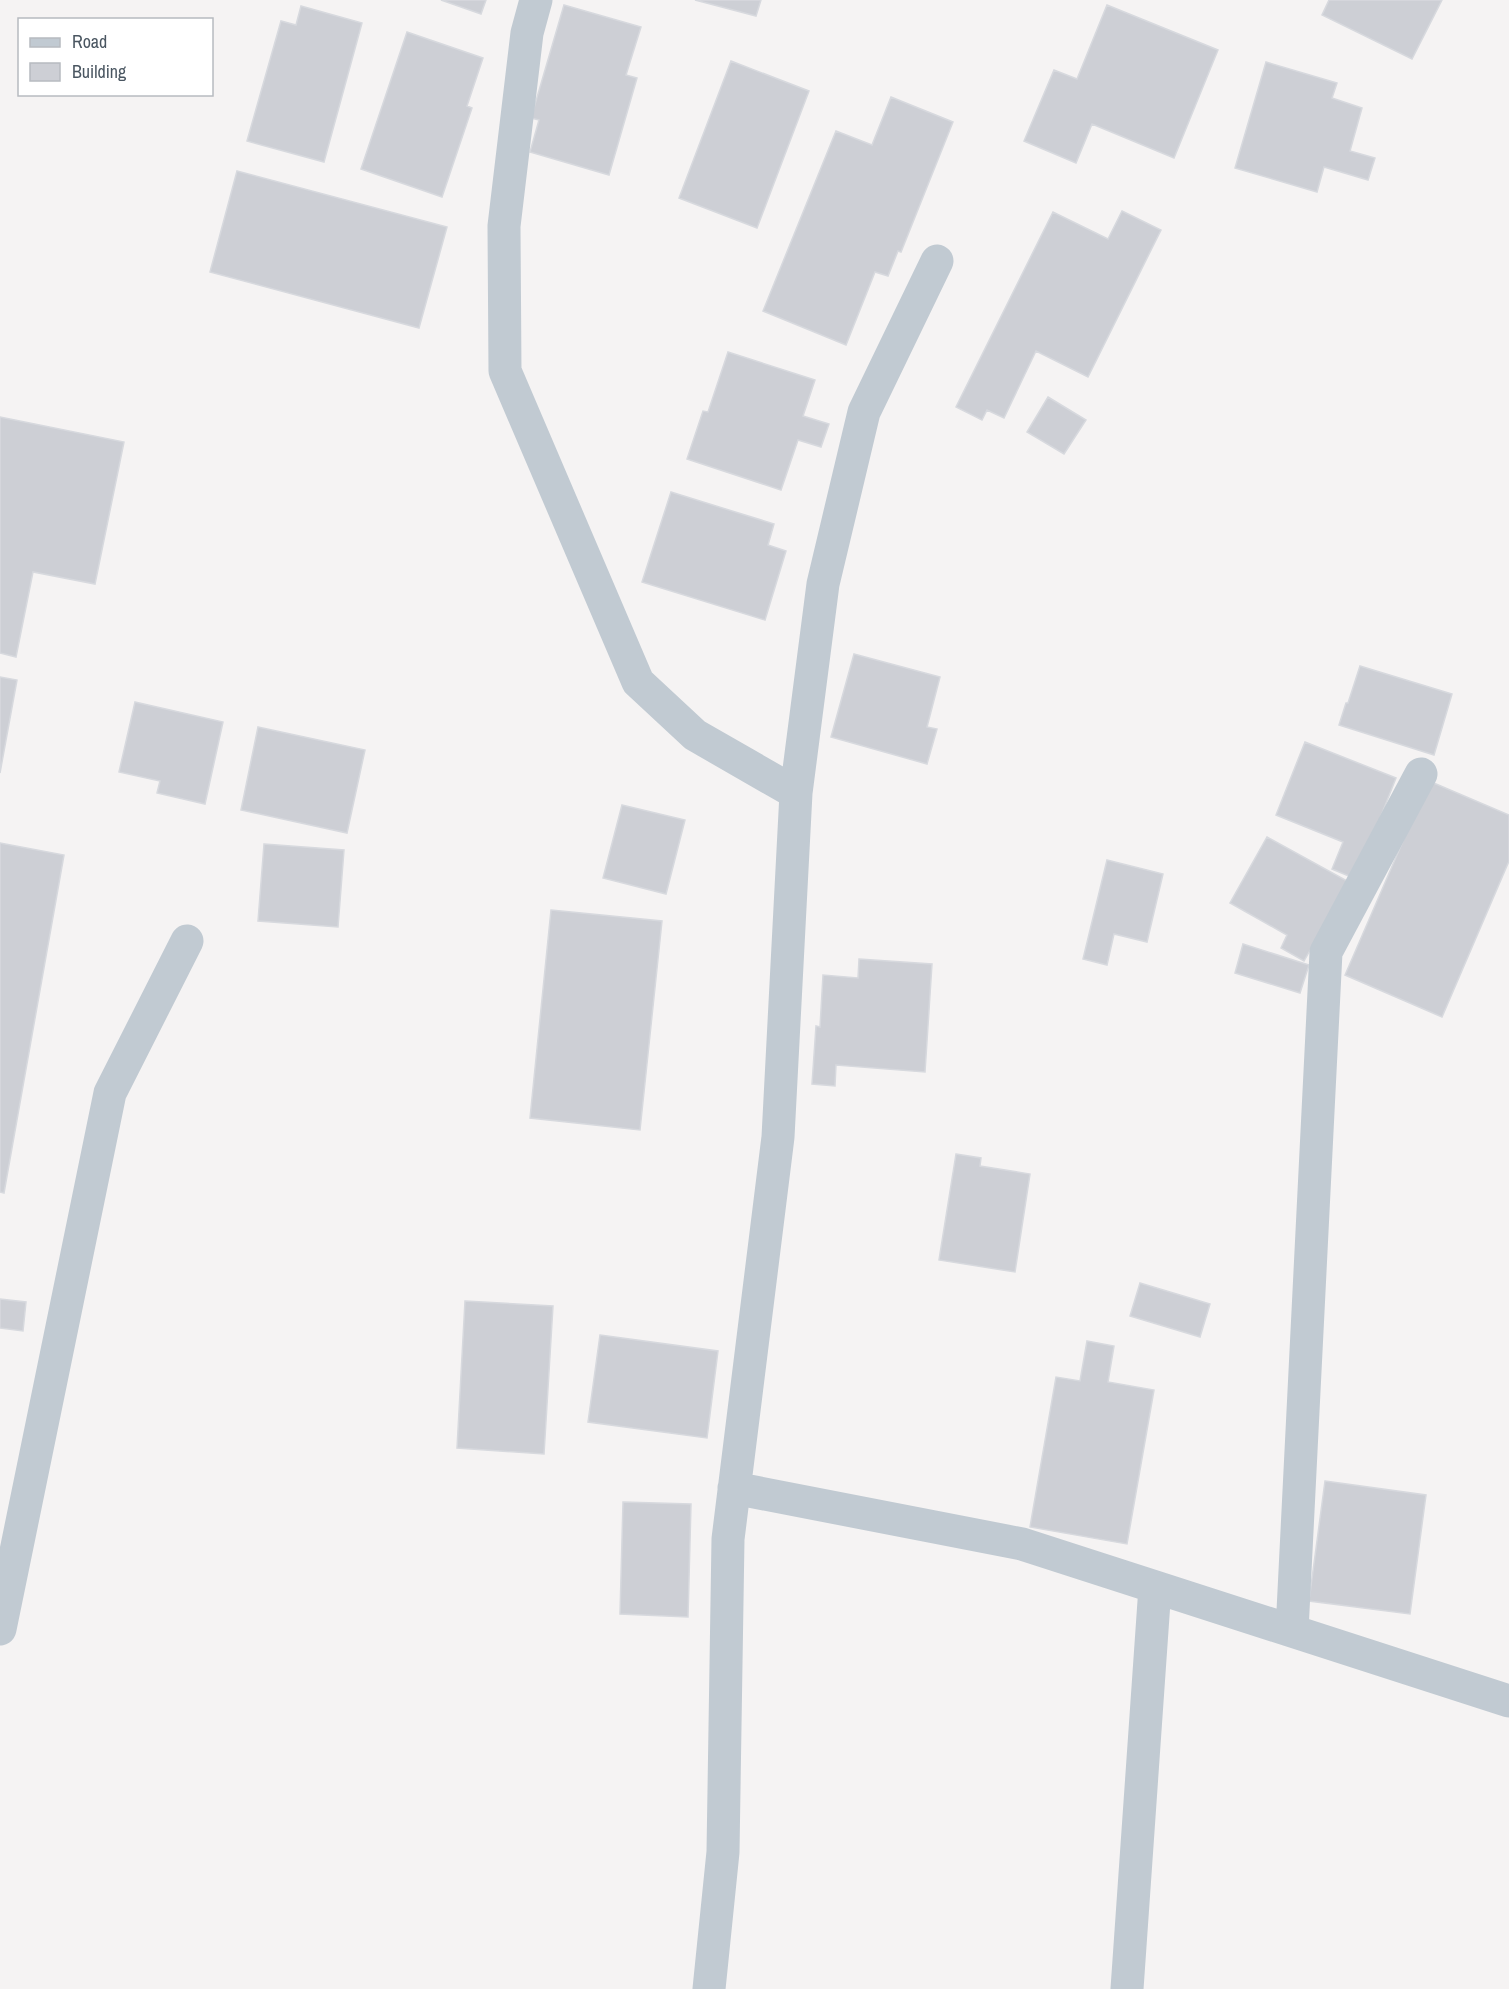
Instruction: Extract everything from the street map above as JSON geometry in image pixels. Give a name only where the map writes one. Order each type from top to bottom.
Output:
[{"type":"street","points":[[536,0],[527,33],[504,226],[505,371],[638,682],[695,735],[796,793]]},
{"type":"street","points":[[709,1989],[723,1852],[728,1539],[778,1137],[796,793],[823,584],[864,412],[937,261]]},
{"type":"street","points":[[1292,1631],[1326,952],[1421,774]]},
{"type":"street","points":[[0,1629],[110,1093],[187,941]]},
{"type":"street","points":[[734,1488],[1022,1544],[1509,1701]]},
{"type":"street","points":[[1127,1989],[1155,1587]]},
{"type":"building","points":[[441,0],[486,0],[481,14]]},
{"type":"building","points":[[695,0],[761,0],[756,16]]},
{"type":"building","points":[[1329,0],[1442,0],[1412,59],[1322,15]]},
{"type":"building","points":[[564,5],[641,27],[626,75],[637,78],[609,175],[530,152],[539,120],[531,118]]},
{"type":"building","points":[[1107,5],[1218,50],[1174,158],[1092,124],[1076,163],[1024,141],[1054,70],[1077,79]]},
{"type":"building","points":[[301,6],[362,23],[324,162],[247,141],[281,21],[296,25]]},
{"type":"building","points":[[407,32],[483,58],[467,106],[472,108],[442,197],[361,169]]},
{"type":"building","points":[[731,61],[809,91],[757,228],[679,198]]},
{"type":"building","points":[[1266,62],[1337,83],[1332,98],[1362,108],[1350,151],[1375,158],[1368,180],[1324,167],[1317,192],[1235,168]]},
{"type":"building","points":[[891,97],[953,122],[901,252],[898,251],[888,276],[875,272],[846,345],[763,311],[836,131],[872,145]]},
{"type":"building","points":[[237,171],[447,227],[419,328],[210,272]]},
{"type":"building","points":[[1122,211],[1161,230],[1088,377],[1036,351],[1004,418],[987,410],[982,420],[956,407],[1053,212],[1108,239]]},
{"type":"building","points":[[728,352],[815,380],[803,416],[829,424],[821,447],[798,440],[781,490],[687,459],[703,411],[708,412]]},
{"type":"building","points":[[1048,397],[1086,420],[1064,454],[1027,432]]},
{"type":"building","points":[[0,417],[124,442],[95,584],[33,572],[16,657],[0,653]]},
{"type":"building","points":[[671,492],[774,524],[768,545],[786,551],[765,620],[642,582]]},
{"type":"building","points":[[854,654],[940,677],[927,727],[937,729],[927,764],[831,737]]},
{"type":"building","points":[[1360,666],[1452,694],[1434,755],[1339,725]]},
{"type":"building","points":[[0,677],[17,680],[0,773]]},
{"type":"building","points":[[135,702],[223,722],[205,804],[157,793],[160,781],[119,772]]},
{"type":"building","points":[[258,727],[365,750],[347,833],[241,810]]},
{"type":"building","points":[[1305,742],[1396,778],[1356,879],[1332,869],[1343,842],[1276,815]]},
{"type":"building","points":[[1429,781],[1509,815],[1509,861],[1442,1017],[1345,975]]},
{"type":"building","points":[[622,805],[685,820],[666,894],[603,878]]},
{"type":"building","points":[[1267,837],[1349,882],[1304,961],[1281,948],[1287,935],[1230,903]]},
{"type":"building","points":[[0,843],[64,855],[4,1193],[0,1192]]},
{"type":"building","points":[[264,844],[344,850],[338,927],[258,921]]},
{"type":"building","points":[[1107,860],[1163,874],[1147,942],[1114,934],[1107,965],[1083,959]]},
{"type":"building","points":[[551,910],[662,921],[640,1130],[530,1118]]},
{"type":"building","points":[[1243,944],[1309,965],[1300,993],[1235,973]]},
{"type":"building","points":[[859,959],[932,964],[925,1072],[836,1065],[835,1086],[812,1084],[816,1026],[820,1027],[823,975],[858,978]]},
{"type":"building","points":[[956,1154],[981,1158],[980,1166],[1030,1174],[1015,1272],[939,1260]]},
{"type":"building","points":[[1140,1283],[1210,1304],[1200,1337],[1130,1316]]},
{"type":"building","points":[[0,1299],[26,1302],[23,1331],[0,1328]]},
{"type":"building","points":[[465,1301],[553,1306],[544,1454],[457,1448]]},
{"type":"building","points":[[600,1335],[718,1351],[707,1438],[588,1422]]},
{"type":"building","points":[[1087,1341],[1114,1346],[1108,1382],[1154,1390],[1127,1544],[1030,1527],[1056,1377],[1080,1381]]},
{"type":"building","points":[[1325,1481],[1426,1495],[1410,1614],[1309,1601]]},
{"type":"building","points":[[623,1502],[691,1504],[688,1617],[620,1614]]}]
